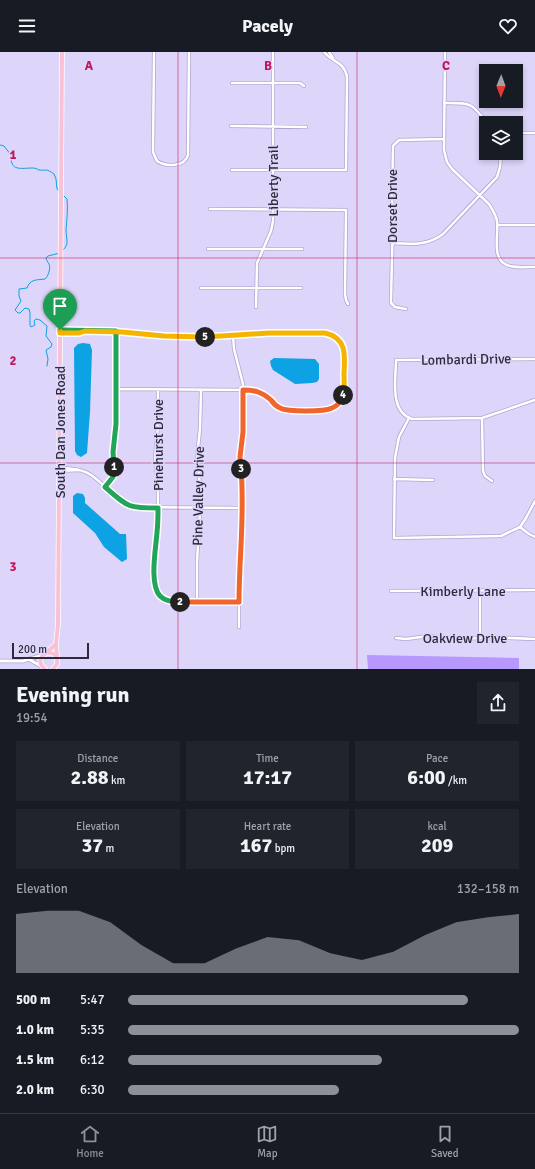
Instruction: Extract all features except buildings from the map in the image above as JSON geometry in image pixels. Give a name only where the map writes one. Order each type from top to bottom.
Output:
[{"type":"main road","name":"South Dan Jones Road","points":[[55,669],[57,664],[56,644],[58,624],[62,52]]},
{"type":"main road","points":[[44,668],[40,659],[56,644]]},
{"type":"main road","points":[[44,654],[52,653],[57,657]]},
{"type":"street","points":[[154,52],[154,154],[158,163],[170,165],[183,163],[187,160],[188,155],[189,52]]},
{"type":"street","name":"Liberty Trail","points":[[256,307],[257,263],[272,228],[273,52]]},
{"type":"street","points":[[232,170],[346,170],[347,77],[344,68],[324,52]]},
{"type":"street","points":[[329,52],[333,59]]},
{"type":"street","points":[[445,52],[444,150],[450,166],[492,209],[497,225],[497,253],[501,262],[510,266],[535,267]]},
{"type":"street","points":[[232,82],[300,83],[304,86]]},
{"type":"street","points":[[444,103],[470,104],[481,116]]},
{"type":"street","points":[[231,126],[306,127]]},
{"type":"street","points":[[523,133],[535,133]]},
{"type":"street","name":"Dorset Drive","points":[[406,309],[395,307],[391,303],[393,146],[399,140],[444,139]]},
{"type":"street","points":[[392,244],[422,243],[438,238],[480,195],[499,173],[500,160]]},
{"type":"street","points":[[210,209],[346,210],[345,294],[348,304]]},
{"type":"street","points":[[497,225],[535,225]]},
{"type":"street","points":[[208,249],[302,249]]},
{"type":"street","points":[[200,288],[301,288]]},
{"type":"street","points":[[60,331],[79,333],[85,331],[116,331],[164,336],[234,336],[269,333],[325,333],[332,335],[339,340],[344,351],[344,393],[339,404],[331,409],[284,410],[260,392],[253,390],[116,389]]},
{"type":"street","points":[[105,487],[113,477],[114,472],[113,452],[116,424],[116,331]]},
{"type":"street","points":[[234,336],[234,349],[242,377],[243,390],[243,432],[240,457],[242,534],[239,564],[239,627]]},
{"type":"street","name":"Lombardi Drive","points":[[409,418],[404,416],[397,401],[396,360],[535,359]]},
{"type":"street","name":"Pinehurst Drive","points":[[158,390],[158,426],[155,457],[158,485],[158,508],[154,582],[160,596],[170,601],[197,602]]},
{"type":"street","name":"Pine Valley Drive","points":[[197,602],[197,561],[200,535],[200,485],[197,457],[200,429],[201,390]]},
{"type":"street","points":[[535,400],[482,418],[409,418],[397,443],[395,458],[394,538],[493,538],[502,536],[520,527],[535,501]]},
{"type":"street","points":[[482,418],[483,471],[485,476],[492,481]]},
{"type":"street","points":[[59,469],[81,470],[91,474],[129,506],[136,508],[242,508]]},
{"type":"street","points":[[394,479],[433,480]]},
{"type":"street","points":[[520,527],[535,537]]},
{"type":"street","name":"Kimberly Lane","points":[[391,591],[535,590]]},
{"type":"street","points":[[480,591],[480,638]]},
{"type":"street","points":[[197,602],[239,602]]},
{"type":"street","name":"Oakview Drive","points":[[396,638],[406,639],[429,636],[458,640],[516,637],[535,639]]},
{"type":"street","points":[[0,661],[30,660],[44,654]]},
{"type":"street","points":[[30,660],[44,668]]},
{"type":"shaded area","points":[[367,655],[519,658],[519,669],[368,669]]},
{"type":"water","points":[[78,344],[90,344],[92,350],[87,453],[81,457],[77,455],[75,451],[74,348]]},
{"type":"water","points":[[274,358],[315,359],[319,364],[319,379],[317,382],[295,384],[273,370],[270,361]]},
{"type":"water","points":[[77,493],[83,494],[85,503],[120,534],[126,534],[127,559],[122,562],[104,547],[95,533],[73,513],[73,496]]},
{"type":"waterway","points":[[0,145],[4,146],[11,155],[11,160],[14,167],[48,170],[54,174],[57,189],[60,192]]},
{"type":"waterway","points":[[62,194],[67,199],[67,243],[66,247],[62,251]]},
{"type":"waterway","points":[[47,366],[48,359],[46,350],[51,347],[52,344],[46,336],[47,326],[40,320],[36,319],[34,321],[35,325],[31,327],[29,309],[25,308],[20,313],[15,310],[21,301],[19,289],[27,288],[28,285],[34,280],[45,279],[50,268],[46,258],[48,256],[60,253]]},
{"type":"route","points":[[60,330],[60,333],[116,331],[185,337],[234,336],[262,333],[325,333],[336,337],[342,343],[344,348],[343,396],[341,401],[331,409],[284,410],[260,392],[243,390],[243,432],[240,457],[242,483],[242,534],[239,564],[239,602],[176,602],[164,599],[157,592],[154,582],[158,508],[136,508],[129,506],[105,487],[113,477],[114,472],[113,452],[116,424],[116,331],[60,330]]}]
